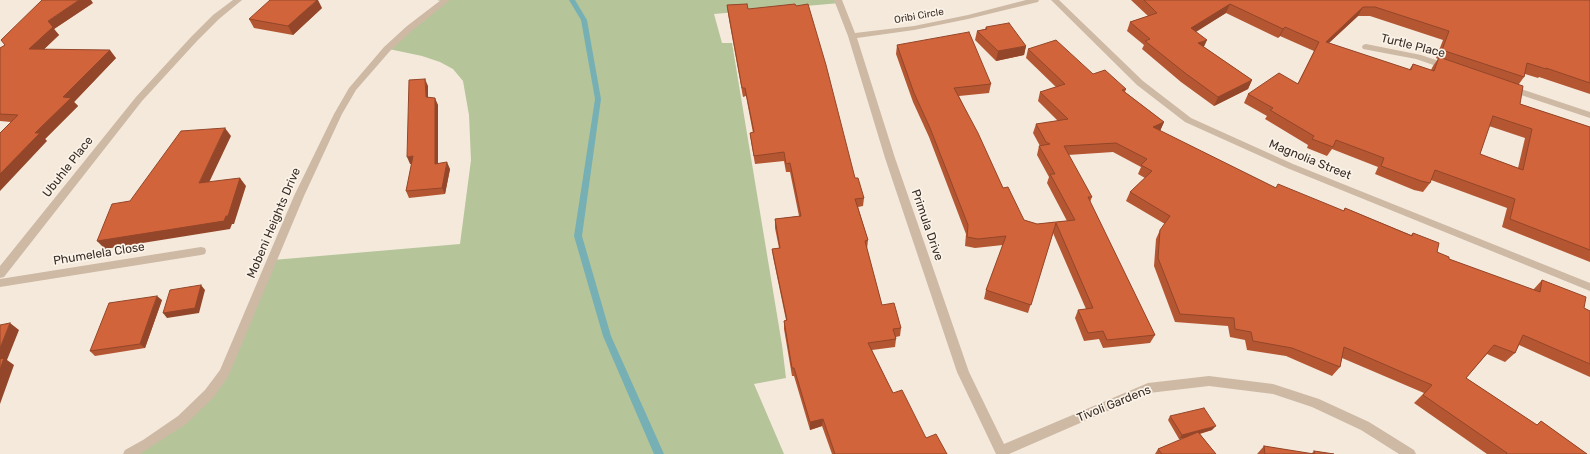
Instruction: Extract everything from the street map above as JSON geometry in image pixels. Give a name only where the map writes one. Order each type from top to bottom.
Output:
[{"type":"street","name":"Ubuhle Place","points":[[0,274],[125,116],[158,78],[216,17],[238,0]]},
{"type":"street","name":"Primula Drive","points":[[838,0],[852,36],[890,158],[963,372],[1002,453]]},
{"type":"street","name":"Oribi Circle","points":[[852,36],[914,28],[968,17],[1035,0]]},
{"type":"street","name":"Magnolia Street","points":[[1055,0],[1140,83],[1188,120],[1290,166],[1590,287]]},
{"type":"street","name":"Mobeni Heights Drive","points":[[129,454],[147,444],[182,420],[209,394],[224,374],[296,203],[338,114],[354,88],[388,49],[442,1]]},
{"type":"street","name":"Turtle Place","points":[[1366,47],[1418,57],[1454,69]]},
{"type":"street","points":[[1497,84],[1590,115]]},
{"type":"street","name":"Phumelela Close","points":[[0,282],[201,251]]},
{"type":"street","name":"Tivoli Gardens","points":[[1002,453],[1148,388],[1209,382],[1250,385],[1315,403],[1365,426],[1410,454]]},
{"type":"green space","points":[[437,0],[839,0],[840,3],[714,14],[722,43],[732,43],[782,345],[786,378],[754,384],[784,454],[129,454],[209,394],[273,260],[460,244],[471,160],[469,115],[463,81],[453,69],[440,62],[422,56],[389,49],[445,2]]},
{"type":"building","points":[[42,0],[79,0],[48,21],[53,27],[29,49],[110,50],[63,97],[71,98],[35,133],[40,133],[0,174],[0,133],[18,115],[0,114],[0,48],[5,45],[1,40]]},
{"type":"building","points":[[270,0],[317,0],[288,26],[249,19]]},
{"type":"building","points":[[1144,0],[1590,0],[1590,83],[1527,63],[1524,77],[1442,50],[1449,31],[1375,7],[1363,7],[1326,42],[1411,70],[1413,64],[1434,71],[1439,57],[1523,86],[1520,104],[1590,127],[1590,250],[1510,219],[1515,199],[1435,170],[1430,183],[1421,181],[1381,166],[1384,158],[1336,140],[1333,147],[1312,139],[1314,136],[1270,110],[1273,108],[1248,94],[1279,73],[1298,84],[1319,42],[1285,27],[1283,29],[1230,4],[1191,28],[1207,40],[1198,43],[1252,80],[1218,97],[1145,41],[1150,39],[1130,22],[1157,13]],"holes":[[[1493,116],[1532,129],[1523,170],[1480,154]]]},
{"type":"building","points":[[747,4],[748,9],[808,4],[826,65],[855,178],[858,178],[864,198],[855,199],[868,240],[865,241],[882,305],[894,303],[901,328],[893,329],[896,339],[868,343],[893,393],[902,390],[926,438],[936,434],[947,454],[835,454],[823,419],[810,422],[794,368],[792,368],[784,321],[787,320],[772,249],[780,248],[775,219],[801,216],[790,163],[786,164],[784,152],[754,156],[750,133],[754,132],[745,88],[742,88],[727,5]]},
{"type":"building","points":[[1009,23],[1026,46],[998,51],[977,31],[987,29],[986,27]]},
{"type":"building","points":[[969,32],[991,84],[954,88],[978,133],[1003,188],[1008,187],[1024,220],[1037,224],[1075,220],[1050,174],[1055,174],[1039,146],[1050,144],[1046,142],[1036,124],[1068,119],[1040,92],[1065,84],[1028,49],[1056,40],[1093,74],[1105,70],[1126,89],[1122,90],[1164,122],[1153,127],[1276,188],[1278,184],[1344,211],[1345,208],[1412,236],[1413,233],[1439,243],[1437,252],[1449,257],[1449,259],[1540,292],[1542,280],[1586,297],[1584,308],[1590,311],[1590,364],[1523,335],[1515,353],[1494,345],[1466,378],[1537,425],[1541,421],[1587,454],[1506,454],[1507,453],[1423,395],[1432,385],[1344,347],[1340,367],[1292,348],[1253,341],[1251,332],[1235,329],[1234,318],[1180,314],[1158,258],[1160,230],[1170,216],[1130,192],[1152,171],[1141,165],[1147,159],[1116,143],[1064,146],[1092,197],[1088,197],[1155,335],[1107,340],[1103,331],[1088,333],[1078,310],[1093,308],[1056,223],[1031,305],[986,290],[1006,236],[978,239],[967,237],[968,225],[930,128],[914,93],[897,45]]},
{"type":"building","points":[[425,79],[426,97],[435,98],[435,164],[447,162],[442,188],[406,191],[413,156],[407,157],[409,80]]},
{"type":"building","points":[[225,128],[199,183],[240,178],[228,216],[226,216],[224,221],[97,241],[112,204],[130,201],[181,131]]},
{"type":"building","points":[[201,285],[195,308],[163,313],[170,290]]},
{"type":"building","points":[[157,296],[140,344],[90,351],[109,303]]},
{"type":"building","points":[[10,323],[0,348],[0,325]]},
{"type":"building","points":[[4,358],[0,370],[0,359]]},
{"type":"building","points":[[1204,408],[1216,426],[1182,435],[1170,416]]},
{"type":"building","points":[[1198,432],[1216,454],[1162,454],[1158,449]]},
{"type":"building","points":[[1264,446],[1314,454],[1265,454]]},
{"type":"building","points":[[1314,451],[1334,454],[1315,454]]},
{"type":"waterway","points":[[572,0],[584,20],[598,99],[578,236],[607,336],[659,454]]}]
